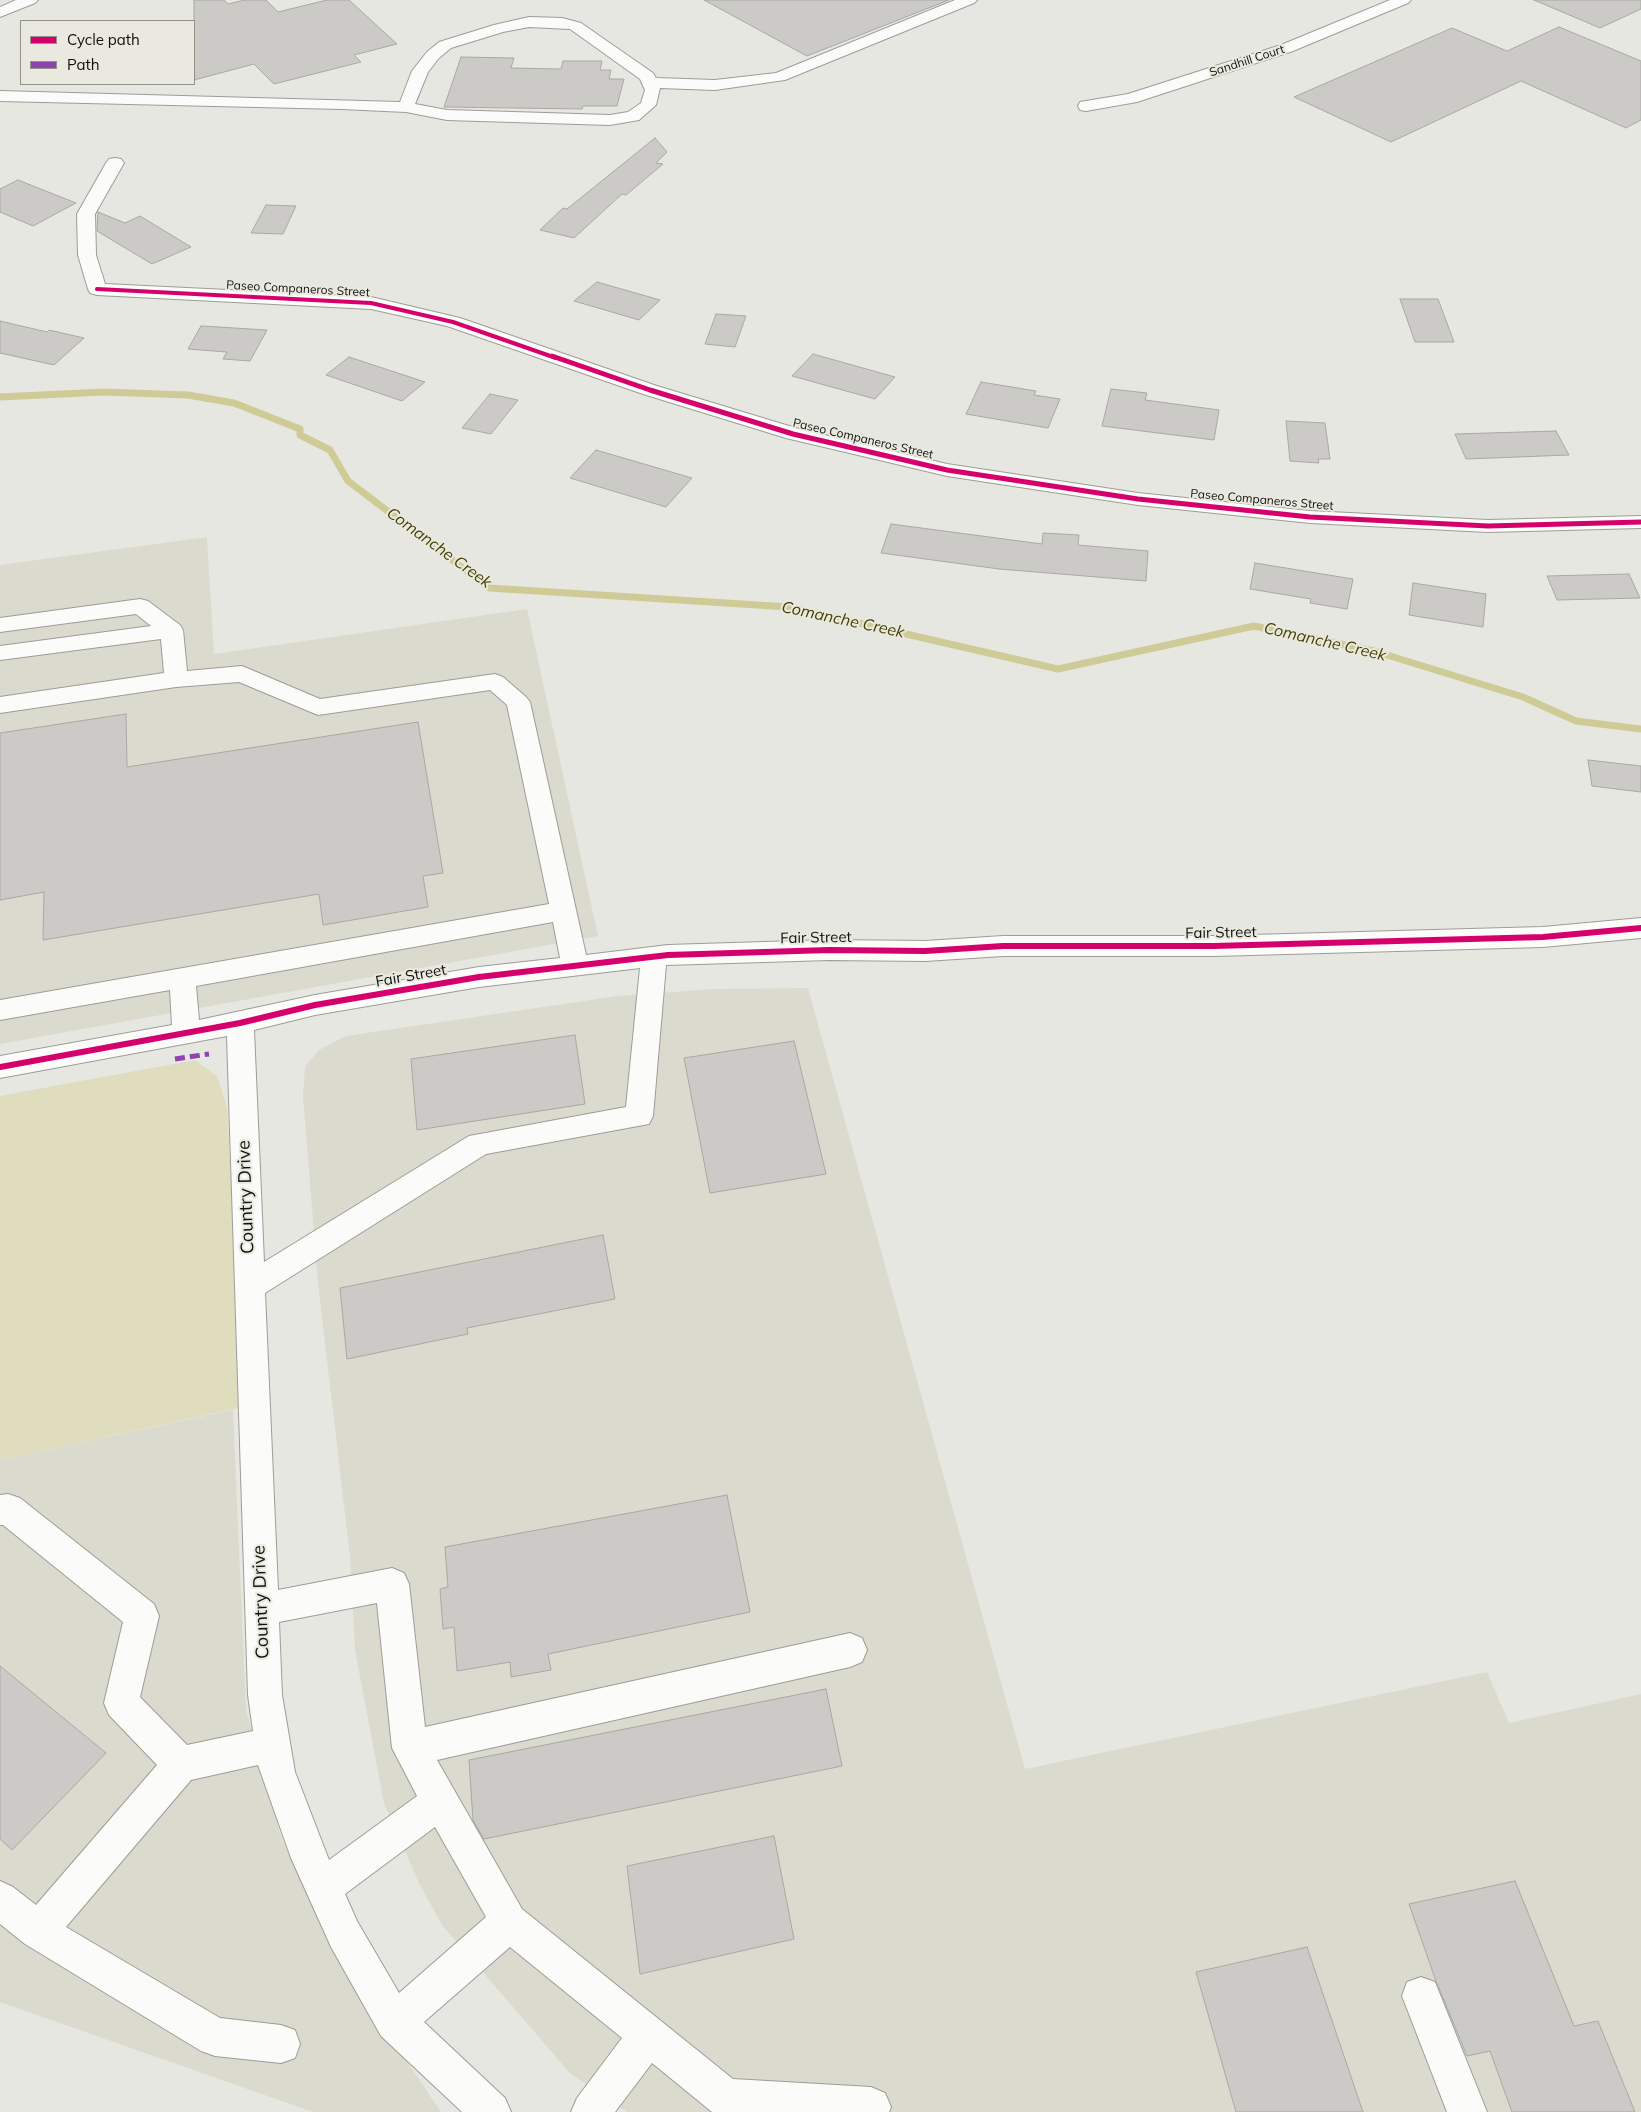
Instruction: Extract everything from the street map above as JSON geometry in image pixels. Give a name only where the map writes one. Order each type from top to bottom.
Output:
[{"type":"street","points":[[0,12],[30,0]]},
{"type":"street","points":[[650,83],[715,85],[779,77],[968,0]]},
{"type":"street","name":"Sandhill Court","points":[[1086,106],[1131,99],[1286,48],[1403,0]]},
{"type":"street","points":[[0,96],[406,107],[447,115],[610,120],[633,116],[648,105],[653,90],[647,76],[575,26],[562,23],[529,22],[500,28],[445,45],[433,55],[420,71],[406,107]]},
{"type":"street","name":"Paseo Companeros Street","points":[[115,163],[86,214],[87,255],[97,289],[371,303],[453,322],[650,390],[793,434],[947,470],[1138,499],[1310,517],[1488,526],[1641,522]]},
{"type":"street","points":[[0,625],[140,606],[172,630],[176,678]]},
{"type":"street","points":[[0,653],[172,630]]},
{"type":"street","points":[[0,705],[176,678],[242,674],[318,707],[496,682],[518,702],[575,966]]},
{"type":"street","points":[[0,1010],[564,911]]},
{"type":"street","name":"Fair Street","points":[[0,1067],[240,1023],[315,1006],[479,976],[654,956],[829,950],[925,951],[1003,946],[1214,946],[1513,938],[1641,928]]},
{"type":"street","points":[[249,1287],[479,1144],[639,1116],[654,956]]},
{"type":"street","points":[[182,978],[186,1033]]},
{"type":"street","name":"Country Drive","points":[[240,1023],[265,1695],[277,1772],[309,1858],[344,1934],[395,2022],[491,2112]]},
{"type":"street","points":[[0,1510],[8,1509],[142,1616],[121,1703],[181,1764]]},
{"type":"street","points":[[262,1608],[392,1584],[410,1748],[508,1922],[726,2098],[870,2107]]},
{"type":"street","points":[[410,1748],[850,1650]]},
{"type":"street","points":[[38,1932],[181,1764],[273,1744]]},
{"type":"street","points":[[323,1887],[440,1801]]},
{"type":"street","points":[[0,1900],[38,1932],[215,2037],[281,2044]]},
{"type":"street","points":[[395,2022],[508,1922]]},
{"type":"street","points":[[1421,1996],[1467,2112]]},
{"type":"street","points":[[591,2112],[648,2036]]},
{"type":"shaded area","points":[[207,537],[214,654],[527,609],[598,936],[0,1044],[0,565]]},
{"type":"shaded area","points":[[808,988],[1025,1769],[1487,1672],[1509,1723],[1641,1694],[1641,2112],[627,2112],[570,2073],[442,1925],[419,1883],[384,1803],[355,1650],[350,1557],[318,1283],[303,1096],[305,1067],[319,1050],[346,1036],[618,996],[714,989]]},
{"type":"shaded area","points":[[195,1060],[217,1076],[227,1107],[244,1407],[0,1460],[0,1096]]},
{"type":"shaded area","points":[[233,1410],[246,1710],[282,1840],[345,1970],[441,2112],[313,2112],[0,2002],[0,1460]]},
{"type":"building","points":[[194,0],[224,0],[228,4],[245,0],[266,0],[278,12],[327,0],[349,0],[397,44],[354,55],[361,62],[274,84],[254,64],[195,80]]},
{"type":"building","points":[[704,0],[949,0],[807,56]]},
{"type":"building","points":[[1534,0],[1641,0],[1641,9],[1600,28]]},
{"type":"building","points":[[1559,27],[1641,61],[1641,120],[1626,128],[1521,81],[1391,142],[1294,97],[1452,28],[1507,51]]},
{"type":"building","points":[[461,57],[514,58],[511,68],[561,69],[563,61],[602,61],[600,70],[611,70],[609,79],[624,79],[617,106],[583,106],[582,109],[444,107]]},
{"type":"building","points":[[655,138],[667,152],[656,163],[663,164],[626,195],[622,194],[574,238],[540,230],[563,208],[567,209]]},
{"type":"building","points":[[18,180],[76,203],[33,226],[0,212],[0,189]]},
{"type":"building","points":[[266,205],[296,206],[283,234],[251,233]]},
{"type":"building","points":[[98,212],[125,223],[140,216],[191,247],[152,264],[97,231]]},
{"type":"building","points":[[597,282],[660,300],[639,320],[574,301]]},
{"type":"building","points":[[1400,299],[1438,299],[1454,342],[1415,342]]},
{"type":"building","points":[[716,314],[746,316],[735,347],[705,344]]},
{"type":"building","points":[[0,321],[84,338],[54,365],[0,353]]},
{"type":"building","points":[[201,326],[267,330],[250,361],[223,359],[227,352],[188,349]]},
{"type":"building","points":[[813,354],[895,377],[875,399],[792,376]]},
{"type":"building","points":[[349,357],[425,382],[402,401],[326,375]]},
{"type":"building","points":[[981,382],[1036,391],[1034,395],[1060,399],[1048,428],[966,414]]},
{"type":"building","points":[[1111,389],[1147,393],[1145,400],[1219,410],[1214,440],[1102,426]]},
{"type":"building","points":[[490,394],[518,400],[491,434],[462,428]]},
{"type":"building","points":[[1286,421],[1325,423],[1330,459],[1318,459],[1319,463],[1290,461]]},
{"type":"building","points":[[1556,431],[1569,455],[1466,459],[1455,434]]},
{"type":"building","points":[[596,450],[692,478],[666,507],[570,478]]},
{"type":"building","points":[[891,524],[1042,544],[1043,533],[1079,535],[1078,545],[1148,551],[1146,581],[999,569],[881,553]]},
{"type":"building","points":[[1255,563],[1353,579],[1347,609],[1310,603],[1311,599],[1250,589]]},
{"type":"building","points":[[1629,574],[1640,598],[1557,600],[1547,576]]},
{"type":"building","points":[[1413,583],[1486,594],[1483,627],[1409,615]]},
{"type":"building","points":[[126,714],[127,767],[418,722],[443,873],[423,876],[428,907],[323,925],[319,894],[43,940],[44,892],[0,900],[0,733]]},
{"type":"building","points":[[1588,760],[1641,766],[1641,792],[1592,786]]},
{"type":"building","points":[[575,1035],[585,1104],[417,1130],[411,1059]]},
{"type":"building","points":[[794,1041],[826,1174],[710,1193],[684,1058]]},
{"type":"building","points":[[603,1235],[615,1299],[467,1328],[468,1334],[347,1359],[340,1288]]},
{"type":"building","points":[[727,1495],[750,1612],[548,1654],[551,1670],[511,1677],[510,1662],[457,1671],[454,1627],[443,1629],[440,1589],[448,1587],[445,1547]]},
{"type":"building","points":[[0,1666],[106,1753],[12,1850],[0,1839]]},
{"type":"building","points":[[826,1689],[842,1766],[484,1839],[473,1820],[469,1760]]},
{"type":"building","points":[[774,1836],[794,1939],[640,1974],[627,1866]]},
{"type":"building","points":[[1515,1881],[1574,2026],[1598,2021],[1635,2112],[1512,2112],[1490,2051],[1467,2056],[1436,1981],[1409,1904]]},
{"type":"building","points":[[1307,1947],[1363,2112],[1236,2112],[1196,1972]]},
{"type":"waterway","name":"Comanche Creek","points":[[0,397],[104,392],[188,395],[234,403],[300,429],[300,435],[330,450],[348,481],[489,588],[789,607],[1058,669],[1254,626],[1374,651],[1523,697],[1576,721],[1641,729]]},
{"type":"marked path","points":[[175,1059],[209,1054]]},
{"type":"cycle path","points":[[97,289],[371,303],[453,322],[650,390],[793,434],[947,470],[1138,499],[1310,517],[1488,526],[1641,522]]},
{"type":"cycle path","points":[[0,1067],[240,1023],[315,1005],[479,977],[668,955],[829,950],[925,951],[1003,946],[1214,946],[1543,937],[1641,928]]}]
